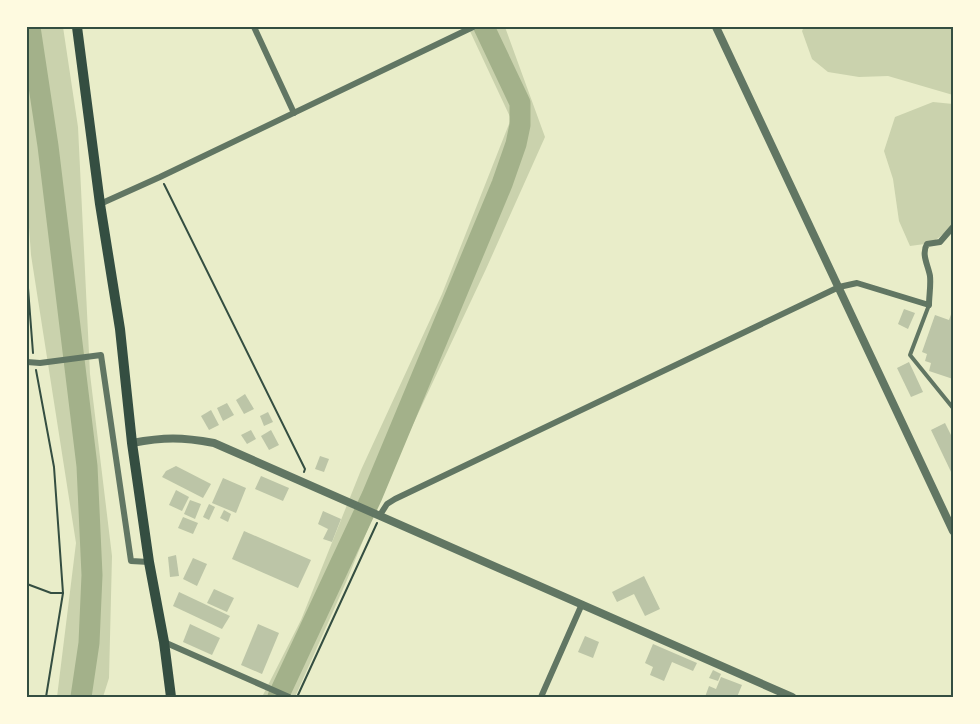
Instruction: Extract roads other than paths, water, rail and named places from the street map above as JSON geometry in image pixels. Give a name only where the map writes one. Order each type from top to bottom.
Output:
[{"type":"main road","points":[[77,27],[100,204],[120,328],[132,443],[171,697]]},
{"type":"street","points":[[254,27],[294,113]]},
{"type":"street","points":[[100,204],[473,27]]},
{"type":"street","points":[[716,27],[953,531]]},
{"type":"street","points":[[380,515],[387,504],[395,499],[839,287],[857,283],[929,306],[930,278],[924,253],[925,247],[927,244],[939,242],[953,228]]},
{"type":"street","points":[[34,362],[101,356],[131,561],[149,562]]},
{"type":"street","points":[[132,443],[162,438],[187,438],[214,443],[792,697]]},
{"type":"street","points":[[541,697],[582,604]]},
{"type":"street","points":[[164,642],[289,697]]},
{"type":"lane","points":[[929,306],[910,355],[953,408]]},
{"type":"waterway","points":[[30,27],[48,146],[87,466],[92,575],[89,643],[81,697]]},
{"type":"waterway","points":[[278,697],[372,496],[502,184],[516,144],[520,125],[520,103],[484,27]]}]
